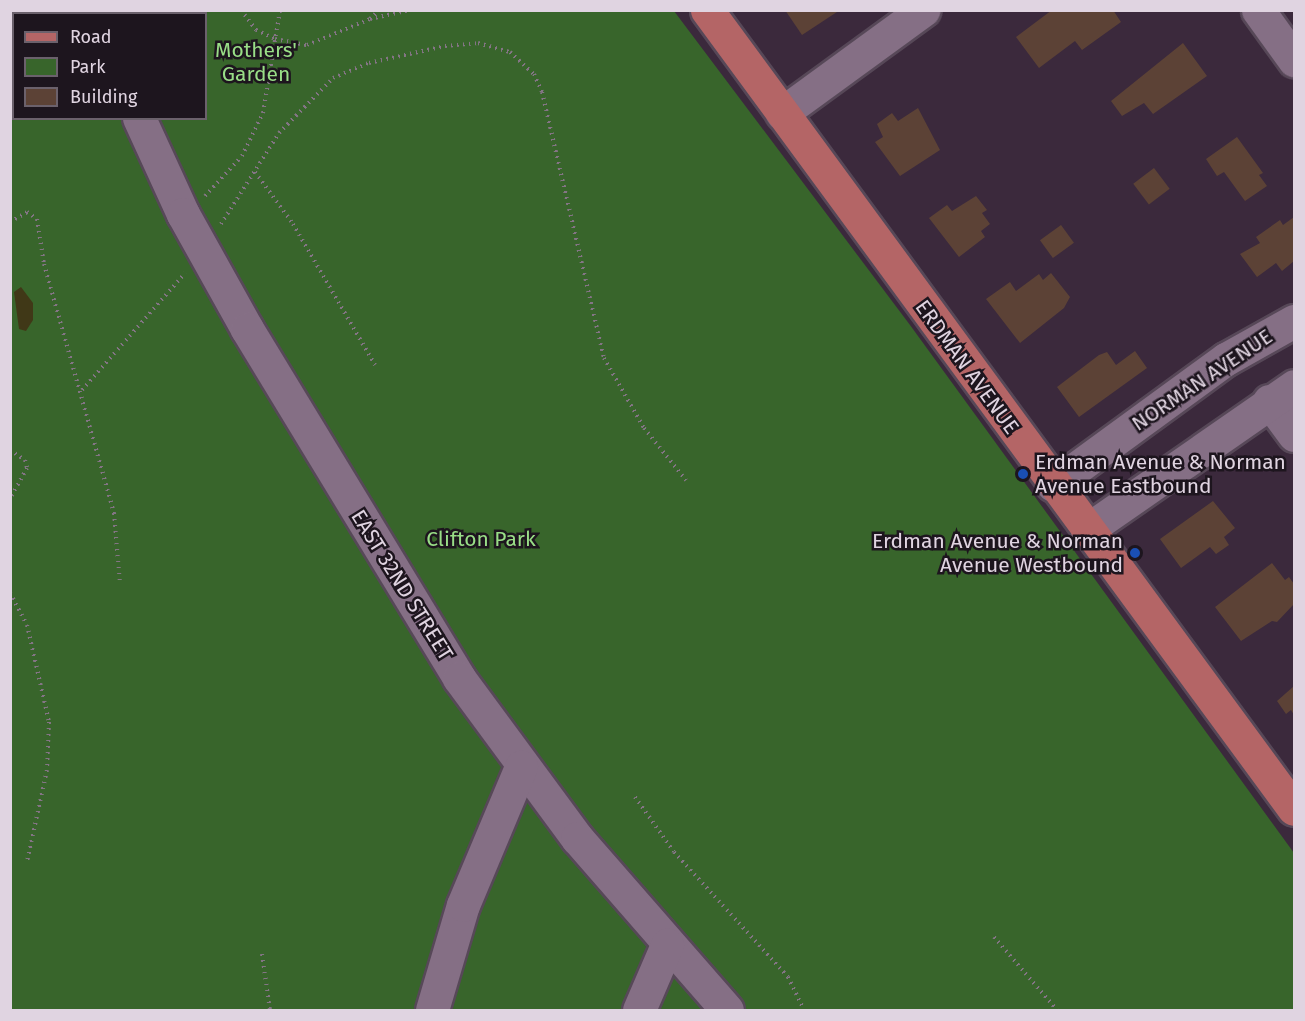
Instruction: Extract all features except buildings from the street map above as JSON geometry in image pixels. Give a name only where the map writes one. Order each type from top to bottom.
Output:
[{"type":"main road","name":"ERDMAN AVENUE","points":[[707,10],[1294,809]]},
{"type":"street","points":[[782,113],[923,10]]},
{"type":"street","points":[[1258,10],[1294,60]]},
{"type":"street","name":"EAST 32ND STREET","points":[[140,120],[183,214],[263,356],[417,614],[521,767],[667,945],[727,1011]]},
{"type":"street","name":"NORMAN AVENUE","points":[[1053,484],[1226,359],[1294,321]]},
{"type":"street","points":[[1087,530],[1282,394],[1294,435]]},
{"type":"street","points":[[432,1011],[463,905],[521,767]]},
{"type":"street","points":[[639,1011],[667,945]]},
{"type":"path","points":[[241,10],[256,30],[275,39],[307,45],[370,19],[410,10]]},
{"type":"path","points":[[196,203],[218,184],[253,137],[271,81],[280,10]]},
{"type":"path","points":[[370,19],[379,10]]},
{"type":"path","points":[[213,231],[302,106],[348,69],[456,45],[494,45],[510,52],[534,74],[542,92],[604,358],[644,428],[686,480]]},
{"type":"path","points":[[255,172],[293,224],[375,365]]},
{"type":"path","points":[[10,222],[27,212],[37,219],[44,264],[82,390],[118,529],[120,584]]},
{"type":"path","points":[[82,390],[190,267]]},
{"type":"path","points":[[10,450],[25,460],[27,468],[10,499]]},
{"type":"path","points":[[10,593],[27,625],[49,722],[47,770],[27,862]]},
{"type":"path","points":[[635,797],[674,852],[788,977],[804,1011]]},
{"type":"path","points":[[994,937],[1057,1011]]},
{"type":"path","points":[[262,954],[270,1011]]},
{"type":"green space","name":"Clifton Park","points":[[10,11],[674,11],[910,325],[1294,853],[1294,1010],[11,1010]]},
{"type":"sand","points":[[21,287],[33,303],[33,320],[26,331],[19,329],[14,292]]},
{"type":"place","name":"Erdman Avenue & Norman Avenue Eastbound","points":[[1023,474]]},
{"type":"place","name":"Erdman Avenue & Norman Avenue Westbound","points":[[1135,553]]},
{"type":"park label","name":"Mothers' Garden","points":[[256,62]]}]
